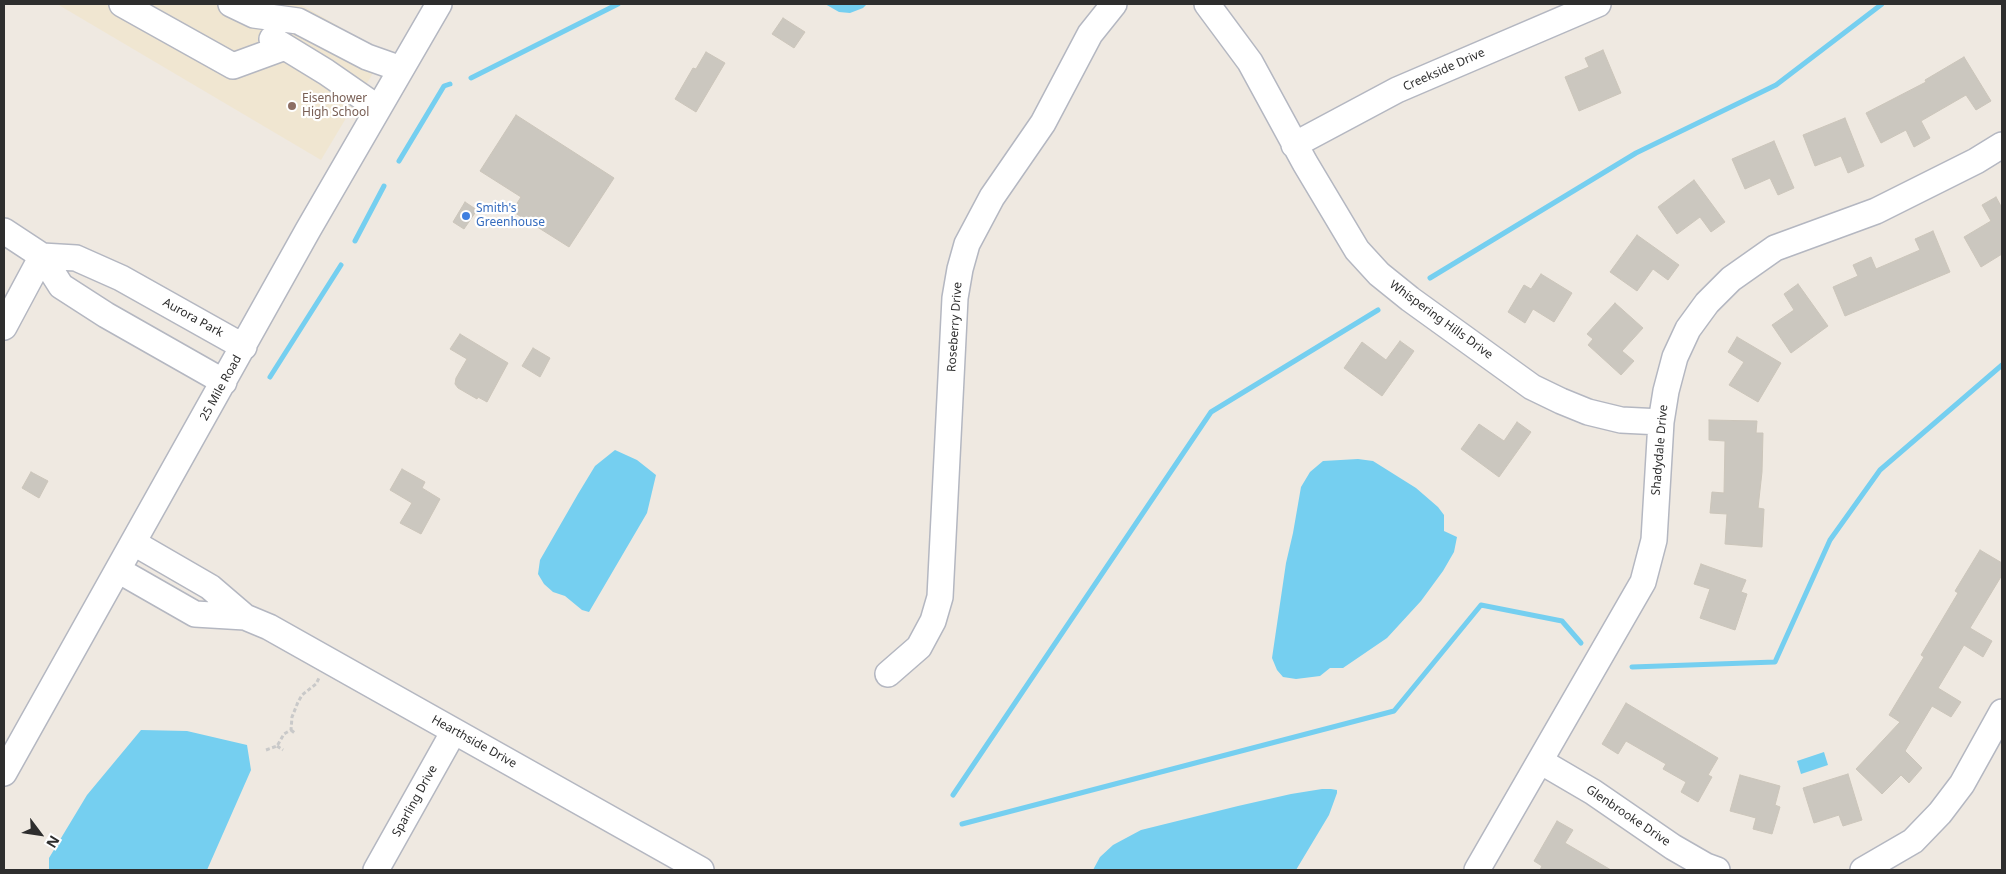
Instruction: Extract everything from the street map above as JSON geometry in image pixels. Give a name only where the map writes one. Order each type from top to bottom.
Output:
[{"type":"street","points":[[122,4],[233,66],[285,47]]},
{"type":"street","points":[[231,4],[254,15],[298,21],[367,57],[401,69]]},
{"type":"street","name":"25 Mile Road","points":[[4,773],[308,230],[439,4]]},
{"type":"street","name":"Roseberry Drive","points":[[888,674],[919,647],[932,621],[940,597],[955,298],[967,244],[992,197],[1043,123],[1090,34],[1114,4]]},
{"type":"street","name":"Whispering Hills Drive","points":[[1207,4],[1250,62],[1294,145],[1358,250],[1379,274],[1410,299],[1532,387],[1561,402],[1588,412],[1621,420],[1661,422]]},
{"type":"street","name":"Creekside Drive","points":[[1294,145],[1397,90],[1598,4]]},
{"type":"street","points":[[254,15],[270,38],[378,108]]},
{"type":"street","name":"Shadydale Drive","points":[[1477,870],[1643,582],[1654,540],[1661,422],[1666,391],[1675,357],[1688,329],[1707,303],[1731,279],[1775,248],[1876,211],[1976,161],[2002,145]]},
{"type":"street","name":"Aurora Park","points":[[4,231],[42,256],[62,286],[124,326],[224,382]]},
{"type":"street","points":[[4,327],[42,256]]},
{"type":"street","name":"Aurora Park","points":[[42,256],[76,258],[142,290],[244,347]]},
{"type":"street","points":[[124,326],[142,290]]},
{"type":"street","name":"Hearthside Drive","points":[[134,543],[210,587],[246,617],[269,627],[701,870]]},
{"type":"street","name":"Hearthside Drive","points":[[118,570],[194,614],[246,617]]},
{"type":"street","points":[[1863,870],[1913,841],[1940,813],[1962,784],[2002,712]]},
{"type":"street","name":"Sparling Drive","points":[[376,870],[454,731]]},
{"type":"street","name":"Glenbrooke Drive","points":[[1540,761],[1593,792],[1673,846],[1706,866],[1717,870]]},
{"type":"path","points":[[291,730],[292,717],[298,702],[302,695],[316,684],[319,678]]},
{"type":"path","points":[[291,730],[296,734]]},
{"type":"path","points":[[266,750],[277,746],[284,734],[291,730]]},
{"type":"path","points":[[277,746],[283,750]]},
{"type":"shaded area","name":"Eisenhower High School","points":[[57,4],[300,4],[385,53],[321,160]]},
{"type":"water","points":[[825,4],[867,4],[863,8],[850,13],[839,12]]},
{"type":"water","points":[[615,450],[637,460],[656,475],[647,513],[589,612],[582,610],[565,596],[553,592],[544,584],[538,574],[540,560],[595,466]]},
{"type":"water","points":[[1358,459],[1373,461],[1416,488],[1438,507],[1444,515],[1444,531],[1457,537],[1454,552],[1421,601],[1387,638],[1343,668],[1330,668],[1320,676],[1296,679],[1283,677],[1277,670],[1272,658],[1286,563],[1301,487],[1310,472],[1323,461]]},
{"type":"water","points":[[141,730],[187,731],[247,745],[251,770],[207,870],[49,870],[49,858],[87,795]]},
{"type":"water","points":[[1824,752],[1828,765],[1801,774],[1797,761]]},
{"type":"water","points":[[1322,789],[1337,790],[1337,793],[1329,815],[1296,870],[1093,870],[1100,857],[1113,845],[1141,830],[1238,806]]},
{"type":"building","points":[[783,18],[805,32],[794,48],[772,34]]},
{"type":"building","points":[[1603,50],[1621,93],[1579,111],[1565,77],[1589,67],[1585,58]]},
{"type":"building","points":[[706,52],[725,63],[696,112],[675,99],[693,68],[696,69]]},
{"type":"building","points":[[1964,57],[1991,101],[1976,110],[1966,95],[1921,121],[1930,138],[1914,147],[1906,130],[1881,143],[1866,113],[1926,82],[1925,80]]},
{"type":"building","points":[[516,115],[614,178],[569,247],[512,211],[521,197],[480,171]]},
{"type":"building","points":[[1845,118],[1864,166],[1848,173],[1841,156],[1815,166],[1803,135]]},
{"type":"building","points":[[1774,141],[1794,188],[1778,195],[1770,178],[1745,189],[1732,159]]},
{"type":"building","points":[[1694,180],[1725,222],[1711,232],[1700,217],[1677,234],[1658,207]]},
{"type":"building","points":[[1996,197],[2002,208],[2002,254],[1981,267],[1964,237],[1991,221],[1982,205]]},
{"type":"building","points":[[465,202],[477,210],[464,229],[453,222]]},
{"type":"building","points":[[1933,231],[1950,272],[1845,316],[1833,287],[1858,276],[1853,265],[1871,257],[1876,269],[1920,250],[1915,239]]},
{"type":"building","points":[[1637,235],[1679,265],[1668,280],[1653,269],[1637,291],[1610,272]]},
{"type":"building","points":[[1541,274],[1572,293],[1554,322],[1533,309],[1525,323],[1508,312],[1524,285],[1531,289]]},
{"type":"building","points":[[1798,284],[1828,326],[1791,353],[1772,325],[1794,310],[1784,294]]},
{"type":"building","points":[[1615,303],[1643,328],[1622,351],[1634,361],[1621,375],[1588,345],[1593,339],[1587,334]]},
{"type":"building","points":[[460,334],[508,363],[487,402],[478,397],[477,399],[458,388],[455,384],[456,378],[467,359],[450,349]]},
{"type":"building","points":[[1737,337],[1781,363],[1758,402],[1729,385],[1744,362],[1728,352]]},
{"type":"building","points":[[1400,341],[1414,351],[1382,396],[1344,368],[1362,342],[1386,360]]},
{"type":"building","points":[[533,348],[550,358],[540,377],[522,366]]},
{"type":"building","points":[[1709,420],[1757,421],[1756,433],[1763,433],[1762,472],[1758,508],[1764,509],[1762,547],[1725,544],[1727,514],[1710,513],[1712,492],[1724,493],[1725,441],[1709,440]]},
{"type":"building","points":[[1517,422],[1531,432],[1499,477],[1461,449],[1479,424],[1504,441]]},
{"type":"building","points":[[402,469],[425,482],[422,488],[440,499],[421,534],[400,523],[412,503],[390,490]]},
{"type":"building","points":[[31,472],[48,481],[39,498],[22,488]]},
{"type":"building","points":[[1980,550],[2002,563],[2002,575],[1970,628],[1992,641],[1983,657],[1964,645],[1938,688],[1961,702],[1951,717],[1932,706],[1905,751],[1922,768],[1909,783],[1901,775],[1882,794],[1856,769],[1900,722],[1889,715],[1924,657],[1921,655],[1958,593],[1955,591]]},
{"type":"building","points":[[1701,564],[1746,580],[1741,592],[1747,594],[1735,630],[1700,618],[1710,589],[1694,584]]},
{"type":"building","points":[[1626,703],[1718,758],[1708,775],[1712,777],[1698,802],[1681,792],[1686,782],[1663,769],[1666,764],[1626,741],[1618,754],[1602,744]]},
{"type":"building","points":[[1848,774],[1862,820],[1843,826],[1839,815],[1814,823],[1803,788]]},
{"type":"building","points":[[1740,775],[1780,786],[1775,805],[1780,807],[1772,834],[1753,829],[1756,818],[1730,811]]},
{"type":"building","points":[[1557,821],[1573,830],[1565,843],[1611,870],[1540,870],[1542,866],[1534,861]]},
{"type":"waterway","points":[[471,78],[618,4]]},
{"type":"waterway","points":[[1430,278],[1636,153],[1776,85],[1882,4]]},
{"type":"waterway","points":[[399,161],[444,86],[450,84]]},
{"type":"waterway","points":[[355,241],[384,186]]},
{"type":"waterway","points":[[270,377],[341,265]]},
{"type":"waterway","points":[[953,795],[1211,412],[1378,310]]},
{"type":"waterway","points":[[1632,667],[1775,662],[1830,540],[1880,470],[2002,365]]},
{"type":"waterway","points":[[962,824],[1394,711],[1481,605],[1562,621],[1581,643]]},
{"type":"place","name":"Eisenhower High School","points":[[292,106]]},
{"type":"place","name":"Smith's Greenhouse","points":[[466,216]]}]
